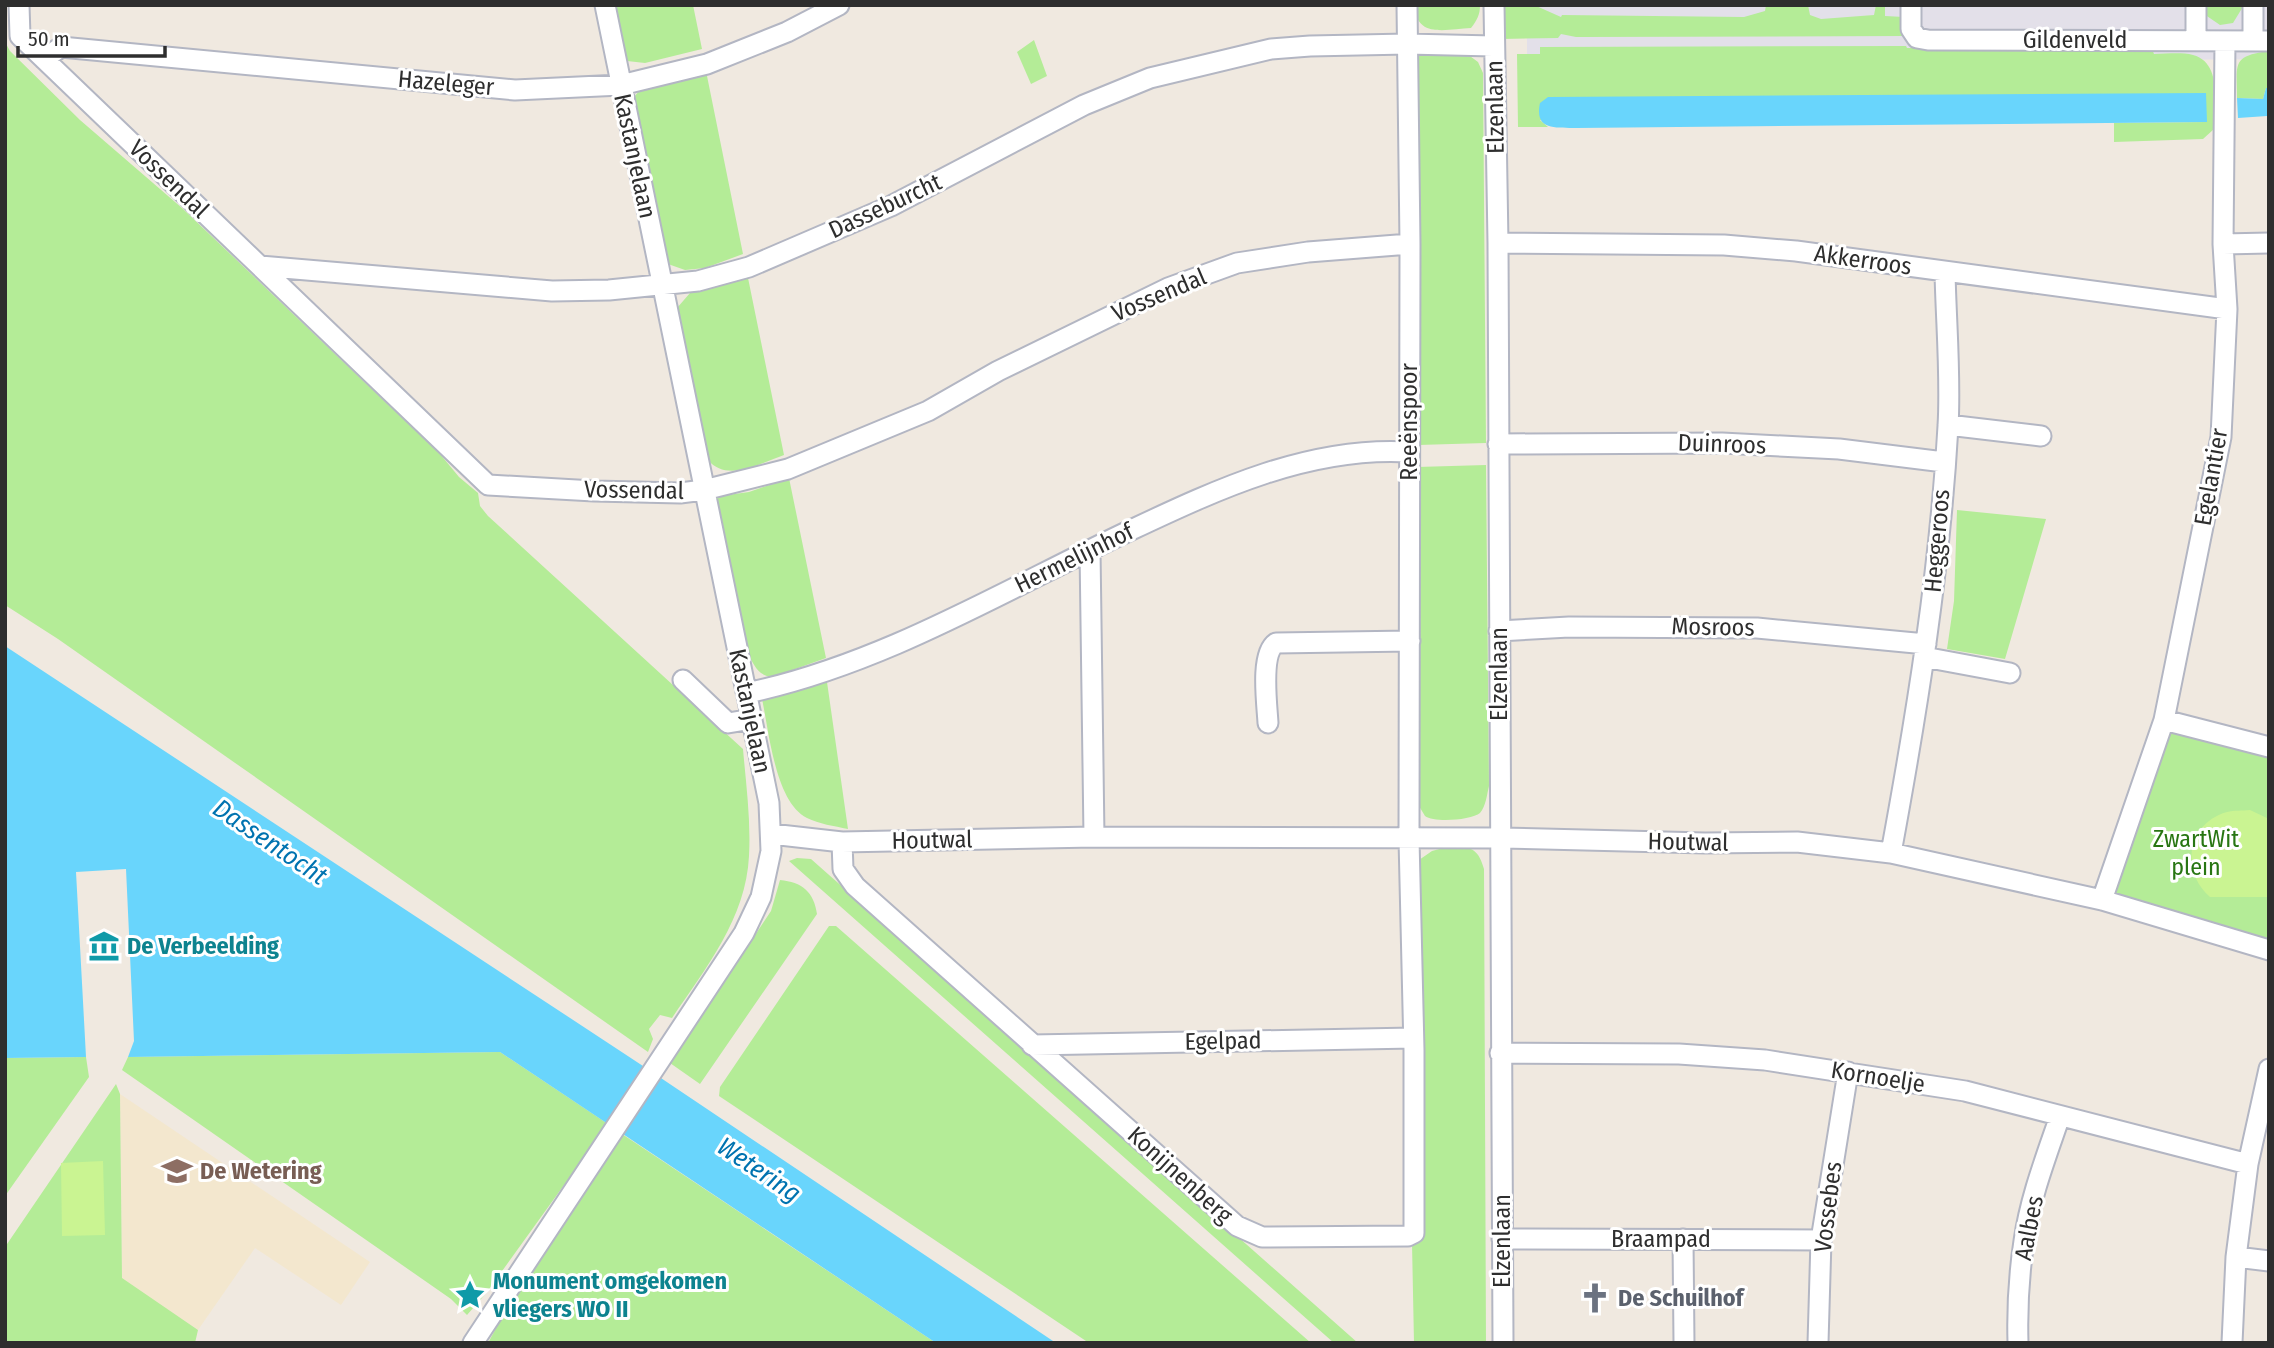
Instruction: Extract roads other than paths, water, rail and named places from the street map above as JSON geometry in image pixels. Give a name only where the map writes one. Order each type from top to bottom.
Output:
[{"type":"street","name":"Vossendal","points":[[19,5],[20,36],[488,485],[680,493],[704,490],[789,469],[928,411],[998,370],[1157,293],[1237,263],[1308,253],[1410,244]]},
{"type":"street","name":"Kastanjelaan","points":[[473,1343],[744,933],[761,897],[771,851],[769,803],[605,5]]},
{"type":"street","name":"Hazeleger","points":[[44,59],[61,47],[515,90],[621,85],[707,64],[788,32],[839,5]]},
{"type":"street","name":"Reeënspoor","points":[[1407,5],[1410,244],[1409,839]]},
{"type":"street","name":"Elzenlaan","points":[[1494,5],[1503,1343]]},
{"type":"street","name":"Gildenveld","points":[[1911,5],[1911,29],[1917,38],[1928,40],[2261,41]]},
{"type":"street","points":[[2196,5],[2196,39]]},
{"type":"street","points":[[2253,5],[2261,41]]},
{"type":"street","name":"Egelantier","points":[[2102,900],[2164,720],[2221,437],[2227,309],[2223,244],[2225,41]]},
{"type":"street","name":"Dasseburcht","points":[[260,266],[552,291],[609,290],[698,281],[749,267],[891,206],[1084,105],[1150,78],[1271,49],[1407,44],[1493,46]]},
{"type":"street","name":"Akkerroos","points":[[1497,243],[1724,245],[1796,251],[2227,309]]},
{"type":"street","points":[[2223,244],[2269,243]]},
{"type":"street","name":"Heggeroos","points":[[1891,853],[1925,650],[1937,552],[1948,425],[1945,272]]},
{"type":"street","points":[[1948,425],[2041,436]]},
{"type":"street","name":"Duinroos","points":[[1498,444],[1722,443],[1839,449],[1944,462]]},
{"type":"street","name":"Hermelijnhof","points":[[747,693],[832,670],[915,635],[1208,494],[1318,458],[1380,450],[1409,452]]},
{"type":"street","points":[[1090,550],[1094,837]]},
{"type":"street","name":"Mosroos","points":[[1499,631],[1583,627],[1757,628],[1925,650]]},
{"type":"street","points":[[1268,723],[1267,661],[1271,646],[1276,643],[1410,641]]},
{"type":"street","points":[[1925,650],[2010,673]]},
{"type":"street","points":[[683,680],[728,723],[752,719]]},
{"type":"street","points":[[2164,720],[2269,747]]},
{"type":"street","name":"Houtwal","points":[[771,834],[842,842],[1094,837],[1797,842],[1891,853],[2102,900],[2269,950]]},
{"type":"street","name":"Konijnenberg","points":[[842,842],[844,869],[855,886],[1237,1226],[1262,1237],[1408,1236],[1414,1233],[1409,839]]},
{"type":"street","name":"Egelpad","points":[[1032,1045],[1413,1038]]},
{"type":"street","name":"Kornoelje","points":[[1500,1053],[1679,1054],[1765,1060],[1848,1072],[1965,1091],[2248,1164]]},
{"type":"street","points":[[2232,1343],[2236,1257],[2248,1164],[2269,1069]]},
{"type":"street","name":"Vossebes","points":[[1818,1343],[1821,1240],[1848,1072]]},
{"type":"street","name":"Aalbes","points":[[2018,1343],[2017,1313],[2024,1239],[2042,1170],[2060,1116]]},
{"type":"street","name":"Braampad","points":[[1502,1239],[1821,1240]]},
{"type":"street","points":[[1683,1239],[1684,1343]]},
{"type":"street","points":[[2236,1257],[2269,1261]]},
{"type":"water","points":[[2266,88],[2269,88],[2269,122],[2267,116],[2238,118],[2237,98],[2263,99]]},
{"type":"water","points":[[2206,93],[2207,122],[1576,128],[1548,126],[1540,119],[1539,112],[1540,103],[1548,97]]},
{"type":"water","points":[[5,646],[643,1066],[1056,1343],[936,1343],[500,1052],[128,1057],[134,1041],[126,869],[76,872],[86,1057],[5,1058]]},
{"type":"place","name":"De Verbeelding","points":[[104,946]]},
{"type":"place","name":"De Wetering","points":[[177,1171]]},
{"type":"place","name":"Monument omgekomen vliegers WO II","points":[[470,1295]]},
{"type":"place","name":"De Schuilhof","points":[[1595,1298]]},
{"type":"park label","name":"ZwartWit plein","points":[[2196,853]]},
{"type":"water label","name":"Dassentocht","points":[[270,842]]},
{"type":"water label","name":"Wetering","points":[[759,1170]]}]
